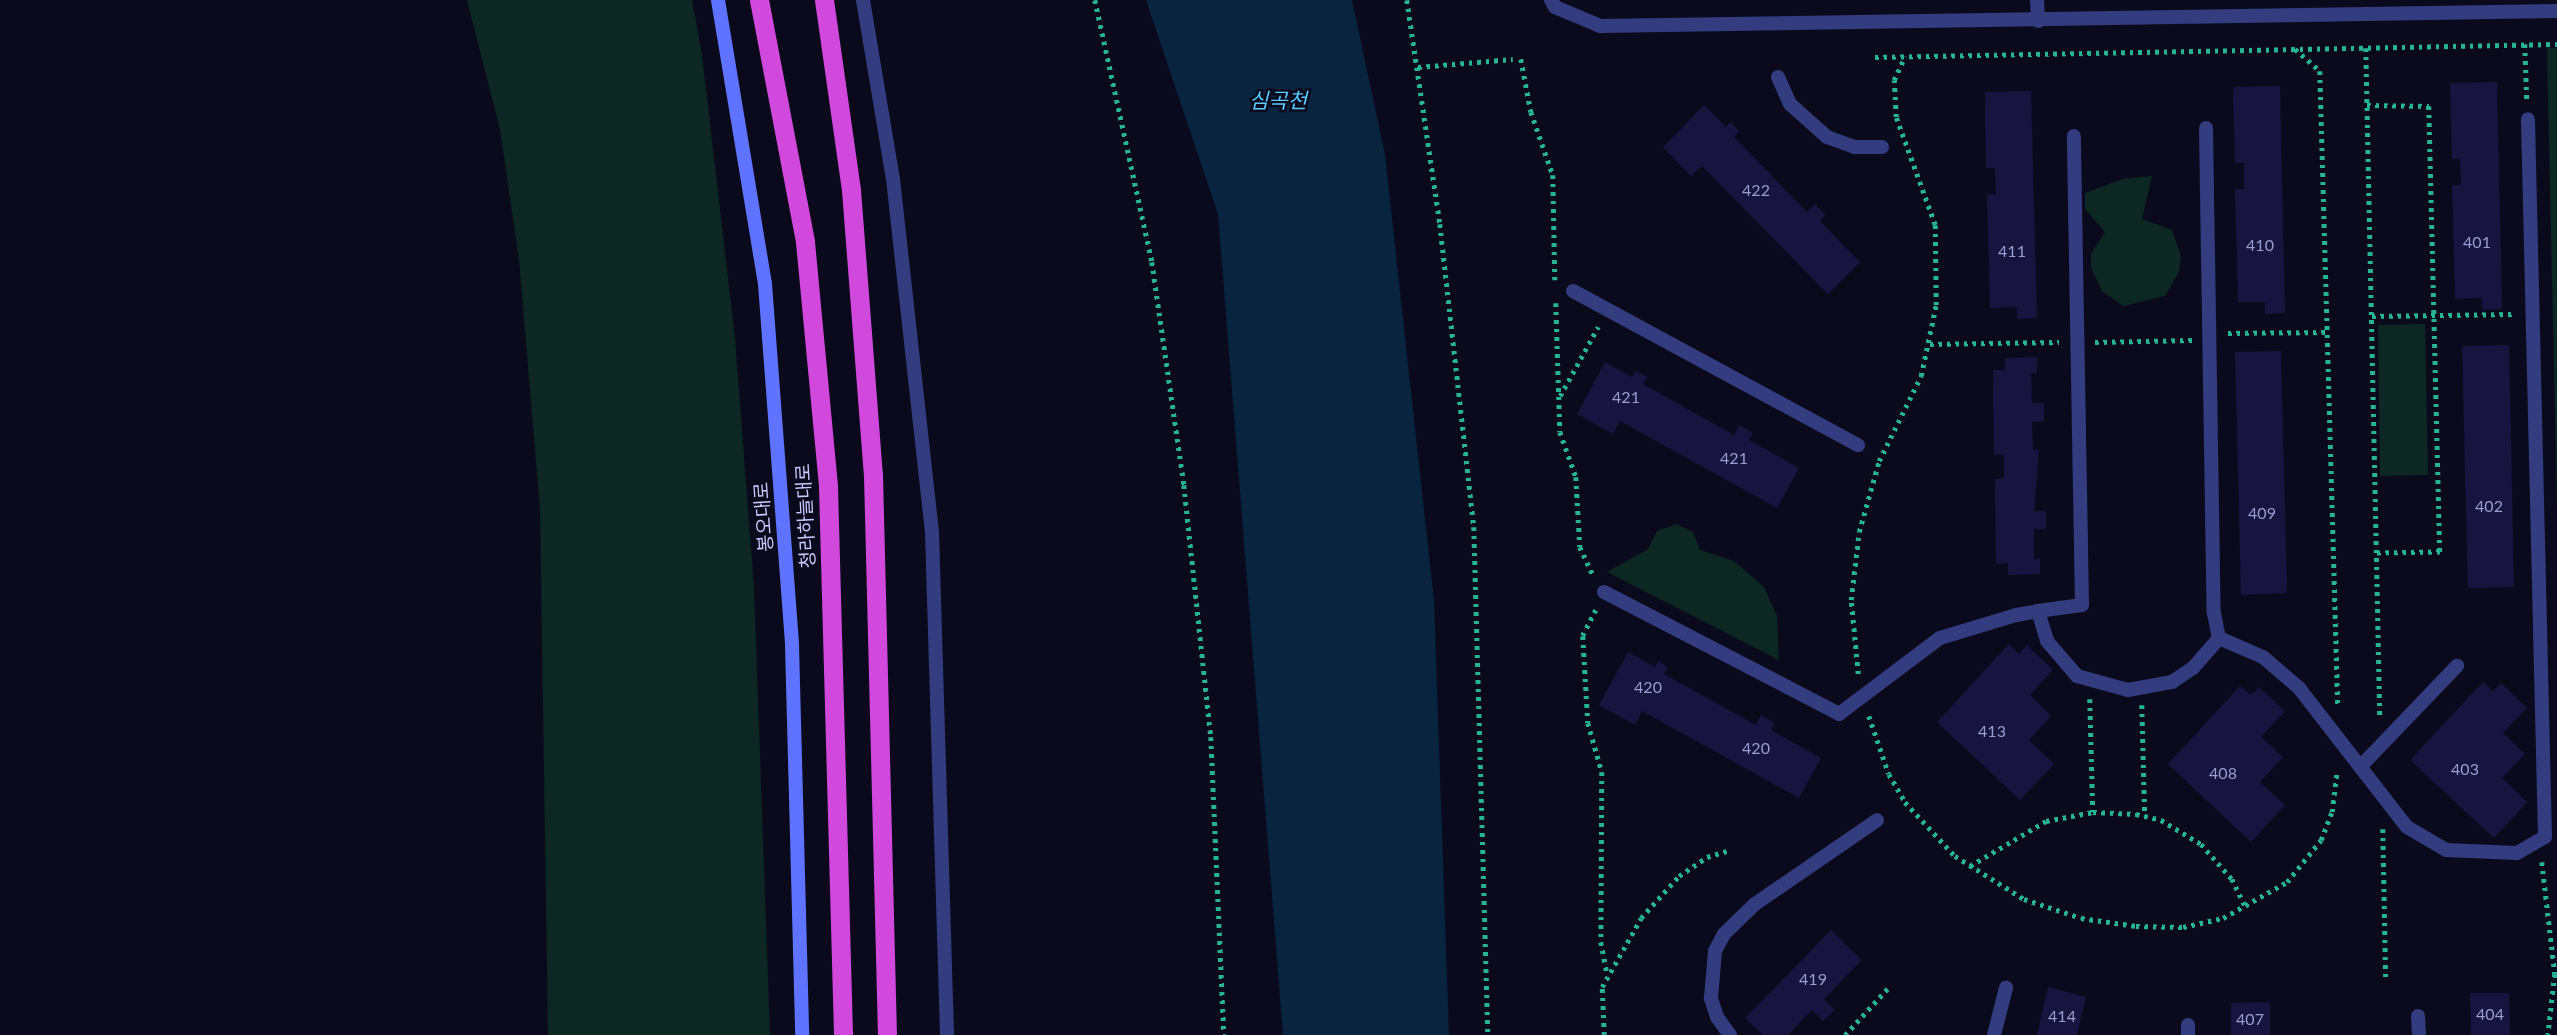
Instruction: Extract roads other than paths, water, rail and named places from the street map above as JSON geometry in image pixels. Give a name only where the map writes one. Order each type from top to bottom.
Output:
[{"type":"highway","name":"청라하늘대로","points":[[759,0],[805,242],[828,487],[843,1035]]},
{"type":"highway","points":[[824,0],[851,190],[873,475],[887,1035]]},
{"type":"main road","name":"봉오대로","points":[[718,0],[765,284],[792,645],[802,1035]]},
{"type":"street","points":[[863,0],[893,179],[932,532],[947,1035]]},
{"type":"street","points":[[1551,0],[1555,7],[1600,26],[2038,21],[2447,7],[2557,11]]},
{"type":"street","points":[[2037,0],[2038,21]]},
{"type":"street","points":[[1778,77],[1790,104],[1827,137],[1855,147],[1882,147]]},
{"type":"street","points":[[2219,638],[2263,657],[2281,671],[2339,738],[2406,827],[2446,850],[2517,853],[2545,837],[2528,119]]},
{"type":"street","points":[[2206,128],[2214,613],[2219,638]]},
{"type":"street","points":[[1604,592],[1839,715],[1940,639],[1966,628],[2038,611],[2082,605],[2074,136]]},
{"type":"street","points":[[1573,290],[1858,445]]},
{"type":"street","points":[[2038,611],[2046,641],[2060,662],[2089,681],[2142,689],[2172,682],[2193,668],[2219,638]]},
{"type":"street","points":[[2361,766],[2457,666]]},
{"type":"street","points":[[1730,1035],[1717,1017],[1711,998],[1715,951],[1724,934],[1755,904],[1877,820]]},
{"type":"street","points":[[1994,1035],[2006,988]]},
{"type":"street","points":[[2418,1016],[2418,1035]]},
{"type":"water","name":"심곡천","points":[[1146,0],[1352,0],[1385,155],[1434,601],[1449,1035],[1283,1035],[1218,214]]}]
